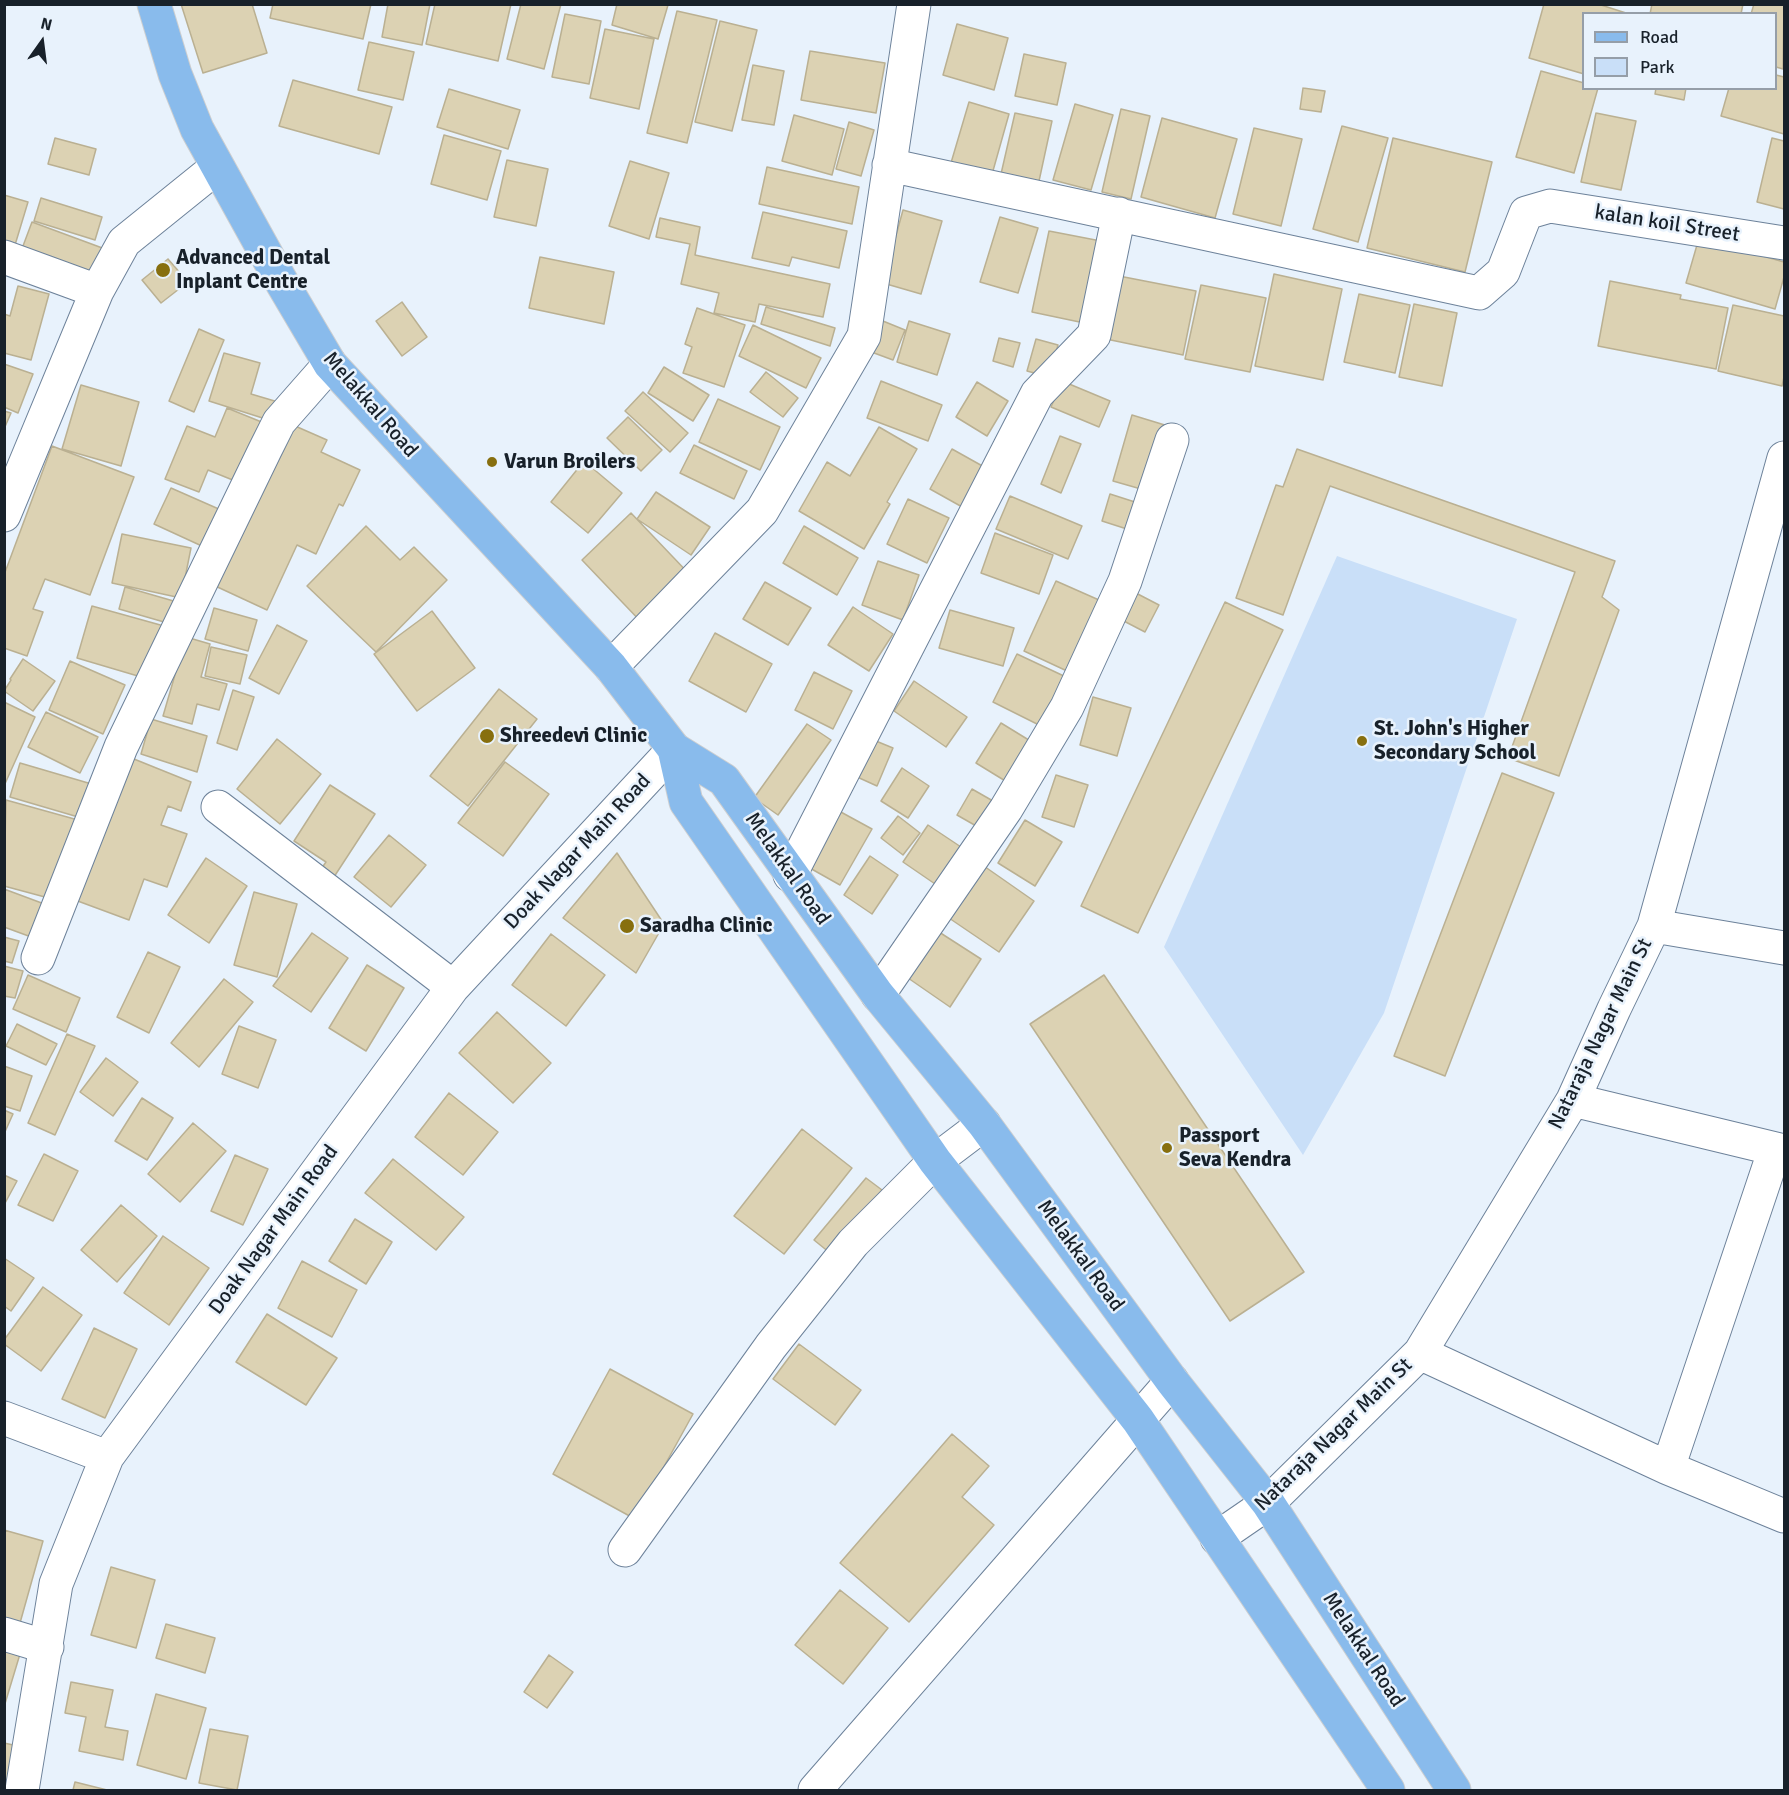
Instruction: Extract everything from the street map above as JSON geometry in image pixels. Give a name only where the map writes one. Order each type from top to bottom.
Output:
[{"type":"main road","name":"Melakkal Road","points":[[154,4],[175,75],[197,129],[330,364],[611,667],[674,748],[724,780],[878,996],[984,1124],[1172,1381],[1268,1503],[1454,1791]]},
{"type":"main road","name":"Melakkal Road","points":[[674,748],[686,802],[935,1161],[1138,1420],[1388,1791]]},
{"type":"street","points":[[611,667],[762,511],[864,336],[914,4]]},
{"type":"street","points":[[790,875],[1037,394],[1094,335],[1119,214],[890,165]]},
{"type":"street","points":[[4,515],[97,291],[124,242],[217,167]]},
{"type":"street","name":"kalan koil Street","points":[[1119,214],[1479,293],[1503,272],[1526,213],[1550,206],[1785,243]]},
{"type":"street","points":[[4,257],[97,291]]},
{"type":"street","points":[[38,958],[121,747],[265,450],[279,422],[330,364]]},
{"type":"street","points":[[878,996],[1006,809],[1067,707],[1125,581],[1172,440]]},
{"type":"street","name":"Nataraja Nagar Main St","points":[[1217,1538],[1268,1503],[1420,1353],[1573,1100],[1654,926],[1785,458]]},
{"type":"street","name":"Doak Nagar Main Road","points":[[22,1791],[56,1584],[107,1457],[453,987],[674,748]]},
{"type":"street","points":[[218,807],[453,987]]},
{"type":"street","points":[[1654,926],[1785,948]]},
{"type":"street","points":[[1573,1100],[1780,1150],[1668,1468]]},
{"type":"street","points":[[625,1550],[771,1346],[853,1243],[935,1161],[984,1124]]},
{"type":"street","points":[[1420,1353],[1668,1468],[1785,1516]]},
{"type":"street","points":[[815,1791],[1172,1381]]},
{"type":"street","points":[[4,1418],[107,1457]]},
{"type":"street","points":[[4,1634],[47,1647]]},
{"type":"green space","points":[[1337,556],[1517,619],[1384,1013],[1303,1155],[1164,947]]},
{"type":"building","points":[[181,4],[252,4],[267,53],[203,73]]},
{"type":"building","points":[[273,4],[371,4],[363,39],[270,18]]},
{"type":"building","points":[[388,4],[430,4],[422,45],[382,37]]},
{"type":"building","points":[[435,4],[511,4],[498,61],[426,44]]},
{"type":"building","points":[[521,4],[561,4],[544,69],[507,59]]},
{"type":"building","points":[[617,4],[668,5],[658,39],[612,25]]},
{"type":"building","points":[[1544,4],[1598,4],[1623,12],[1582,12],[1582,73],[1529,58]]},
{"type":"building","points":[[1652,4],[1743,4],[1741,12],[1650,12]]},
{"type":"building","points":[[1754,4],[1784,4],[1783,69],[1777,67],[1777,12],[1752,12]]},
{"type":"building","points":[[677,11],[717,20],[687,143],[647,133]]},
{"type":"building","points":[[565,14],[601,21],[589,84],[552,77]]},
{"type":"building","points":[[720,21],[757,30],[732,131],[695,122]]},
{"type":"building","points":[[957,24],[1008,38],[994,90],[943,75]]},
{"type":"building","points":[[605,29],[654,39],[639,109],[590,98]]},
{"type":"building","points":[[369,42],[414,52],[403,100],[358,90]]},
{"type":"building","points":[[810,51],[885,63],[876,113],[801,100]]},
{"type":"building","points":[[1024,54],[1066,63],[1057,105],[1015,96]]},
{"type":"building","points":[[753,65],[784,71],[774,125],[742,120]]},
{"type":"building","points":[[1541,71],[1582,82],[1582,90],[1597,90],[1574,173],[1516,157]]},
{"type":"building","points":[[1777,75],[1784,77],[1784,134],[1721,116],[1728,90],[1777,90]]},
{"type":"building","points":[[293,80],[392,107],[379,154],[279,126]]},
{"type":"building","points":[[1303,88],[1325,91],[1321,112],[1300,109]]},
{"type":"building","points":[[449,89],[520,110],[508,149],[437,127]]},
{"type":"building","points":[[1656,90],[1686,90],[1684,100],[1655,94]]},
{"type":"building","points":[[969,102],[1009,114],[989,185],[948,173]]},
{"type":"building","points":[[1075,104],[1113,115],[1091,190],[1053,180]]},
{"type":"building","points":[[1121,109],[1150,116],[1131,199],[1102,192]]},
{"type":"building","points":[[1015,113],[1052,121],[1036,195],[998,187]]},
{"type":"building","points":[[1596,113],[1636,121],[1621,190],[1581,182]]},
{"type":"building","points":[[794,115],[844,129],[832,175],[782,161]]},
{"type":"building","points":[[1162,118],[1237,139],[1215,218],[1141,197]]},
{"type":"building","points":[[849,122],[874,130],[861,176],[836,169]]},
{"type":"building","points":[[1342,126],[1388,138],[1358,242],[1313,229]]},
{"type":"building","points":[[1254,128],[1302,139],[1281,226],[1233,214]]},
{"type":"building","points":[[444,135],[501,151],[487,200],[431,184]]},
{"type":"building","points":[[55,138],[96,149],[89,175],[48,164]]},
{"type":"building","points":[[1393,138],[1492,162],[1465,272],[1367,248]]},
{"type":"building","points":[[1772,138],[1784,141],[1784,209],[1757,202]]},
{"type":"building","points":[[507,160],[548,169],[536,226],[494,217]]},
{"type":"building","points":[[630,161],[669,173],[649,239],[609,226]]},
{"type":"building","points":[[767,167],[859,187],[852,224],[759,204]]},
{"type":"building","points":[[4,195],[28,202],[15,245],[4,241]]},
{"type":"building","points":[[41,198],[102,217],[95,240],[34,221]]},
{"type":"building","points":[[903,210],[942,221],[921,294],[883,283]]},
{"type":"building","points":[[763,212],[847,231],[839,268],[792,257],[789,266],[752,258]]},
{"type":"building","points":[[1000,217],[1038,228],[1018,293],[980,282]]},
{"type":"building","points":[[660,218],[700,227],[695,255],[830,284],[823,317],[759,304],[755,322],[714,313],[719,293],[681,284],[690,244],[656,237]]},
{"type":"building","points":[[32,222],[105,249],[93,282],[20,254]]},
{"type":"building","points":[[1049,231],[1106,242],[1089,324],[1032,312]]},
{"type":"building","points":[[1699,238],[1784,262],[1784,277],[1775,309],[1686,283]]},
{"type":"building","points":[[540,257],[614,272],[604,324],[529,308]]},
{"type":"building","points":[[168,259],[188,282],[161,303],[142,280]]},
{"type":"building","points":[[1274,274],[1342,289],[1323,380],[1255,366]]},
{"type":"building","points":[[1119,276],[1196,291],[1183,355],[1106,339]]},
{"type":"building","points":[[1610,281],[1681,295],[1680,299],[1728,308],[1716,369],[1598,346]]},
{"type":"building","points":[[1201,285],[1266,298],[1250,372],[1185,359]]},
{"type":"building","points":[[18,286],[49,294],[31,360],[4,353],[4,314],[10,316]]},
{"type":"building","points":[[1359,294],[1410,305],[1395,373],[1344,362]]},
{"type":"building","points":[[402,302],[427,337],[402,356],[376,321]]},
{"type":"building","points":[[1414,304],[1457,313],[1442,386],[1399,377]]},
{"type":"building","points":[[1733,305],[1784,316],[1782,386],[1718,371]]},
{"type":"building","points":[[766,307],[835,328],[830,346],[761,324]]},
{"type":"building","points":[[697,308],[745,325],[724,387],[683,373],[692,347],[685,344]]},
{"type":"building","points":[[878,319],[905,330],[893,360],[866,350]]},
{"type":"building","points":[[909,321],[950,334],[937,375],[897,362]]},
{"type":"building","points":[[753,325],[821,358],[806,388],[739,356]]},
{"type":"building","points":[[199,329],[224,340],[194,412],[169,401]]},
{"type":"building","points":[[999,338],[1020,343],[1013,367],[993,361]]},
{"type":"building","points":[[1036,339],[1058,345],[1049,377],[1027,371]]},
{"type":"building","points":[[224,353],[260,363],[251,394],[278,402],[272,421],[209,401]]},
{"type":"building","points":[[4,364],[33,374],[18,413],[4,407]]},
{"type":"building","points":[[664,367],[709,395],[693,421],[648,393]]},
{"type":"building","points":[[766,372],[798,398],[783,417],[750,392]]},
{"type":"building","points":[[881,381],[942,405],[928,441],[867,418]]},
{"type":"building","points":[[1062,381],[1110,401],[1099,427],[1051,407]]},
{"type":"building","points":[[977,382],[1008,401],[987,436],[956,417]]},
{"type":"building","points":[[81,385],[139,402],[121,466],[62,449]]},
{"type":"building","points":[[643,392],[688,433],[670,452],[625,411]]},
{"type":"building","points":[[718,399],[780,427],[760,470],[699,442]]},
{"type":"building","points":[[227,408],[269,425],[245,485],[208,470],[199,492],[165,479],[187,426],[215,437]]},
{"type":"building","points":[[4,411],[11,413],[4,429]]},
{"type":"building","points":[[1132,415],[1168,426],[1148,491],[1113,481]]},
{"type":"building","points":[[628,417],[662,450],[641,471],[607,438]]},
{"type":"building","points":[[286,422],[327,440],[321,452],[360,470],[343,506],[339,504],[316,554],[297,545],[267,610],[211,584]]},
{"type":"building","points":[[879,427],[917,449],[887,502],[890,504],[864,549],[799,511],[827,462],[850,476]]},
{"type":"building","points":[[1060,436],[1081,444],[1061,493],[1041,484]]},
{"type":"building","points":[[694,445],[747,471],[734,499],[680,473]]},
{"type":"building","points":[[52,446],[134,477],[90,595],[45,579],[33,609],[43,612],[27,656],[4,648],[4,575]]},
{"type":"building","points":[[952,449],[986,468],[964,508],[930,489]]},
{"type":"building","points":[[1297,449],[1615,561],[1602,597],[1619,610],[1559,776],[1508,758],[1575,572],[1330,486],[1283,615],[1236,598],[1276,485],[1283,487]]},
{"type":"building","points":[[584,461],[622,493],[588,533],[551,502]]},
{"type":"building","points":[[171,488],[221,510],[204,547],[154,524]]},
{"type":"building","points":[[656,492],[710,527],[691,555],[637,519]]},
{"type":"building","points":[[1110,494],[1138,503],[1130,530],[1102,521]]},
{"type":"building","points":[[1010,496],[1082,526],[1068,559],[996,529]]},
{"type":"building","points":[[908,499],[949,518],[927,563],[887,544]]},
{"type":"building","points":[[631,513],[693,578],[644,625],[582,560]]},
{"type":"building","points":[[366,526],[400,560],[414,547],[447,580],[376,652],[307,586]]},
{"type":"building","points":[[804,526],[858,558],[837,595],[783,563]]},
{"type":"building","points":[[995,533],[1053,555],[1039,594],[981,573]]},
{"type":"building","points":[[122,534],[191,548],[181,598],[112,583]]},
{"type":"building","points":[[878,561],[919,575],[903,620],[862,605]]},
{"type":"building","points":[[1056,581],[1099,600],[1067,671],[1024,651]]},
{"type":"building","points":[[765,582],[811,608],[788,645],[743,619]]},
{"type":"building","points":[[125,587],[177,602],[171,624],[119,609]]},
{"type":"building","points":[[1132,591],[1159,605],[1145,632],[1118,618]]},
{"type":"building","points":[[1225,602],[1283,630],[1138,933],[1081,906]]},
{"type":"building","points":[[92,606],[164,626],[148,679],[77,658]]},
{"type":"building","points":[[853,607],[893,634],[869,671],[828,645]]},
{"type":"building","points":[[214,608],[257,620],[248,651],[205,639]]},
{"type":"building","points":[[950,610],[1014,628],[1003,666],[939,648]]},
{"type":"building","points":[[432,611],[475,668],[417,711],[374,654]]},
{"type":"building","points":[[277,625],[307,641],[279,694],[249,678]]},
{"type":"building","points":[[715,633],[772,664],[746,712],[689,681]]},
{"type":"building","points":[[186,637],[210,644],[201,677],[227,684],[219,710],[197,704],[192,724],[163,716]]},
{"type":"building","points":[[211,647],[247,655],[240,684],[205,676]]},
{"type":"building","points":[[1017,654],[1066,677],[1041,726],[993,702]]},
{"type":"building","points":[[23,659],[55,681],[33,711],[4,691]]},
{"type":"building","points":[[70,661],[125,685],[103,734],[49,710]]},
{"type":"building","points":[[814,672],[852,691],[833,729],[795,710]]},
{"type":"building","points":[[914,681],[967,717],[946,747],[894,711]]},
{"type":"building","points":[[499,689],[537,719],[468,806],[430,776]]},
{"type":"building","points":[[233,690],[254,697],[237,750],[217,743]]},
{"type":"building","points":[[1093,697],[1131,708],[1117,756],[1080,745]]},
{"type":"building","points":[[4,702],[35,717],[4,786]]},
{"type":"building","points":[[46,712],[98,737],[80,773],[28,747]]},
{"type":"building","points":[[151,719],[207,736],[197,772],[141,754]]},
{"type":"building","points":[[1001,723],[1032,742],[1007,782],[976,763]]},
{"type":"building","points":[[807,724],[831,740],[778,815],[754,798]]},
{"type":"building","points":[[277,739],[321,774],[280,824],[237,789]]},
{"type":"building","points":[[871,739],[893,748],[877,786],[855,776]]},
{"type":"building","points":[[129,757],[191,782],[181,811],[168,806],[161,825],[187,834],[167,887],[144,879],[129,920],[75,900]]},
{"type":"building","points":[[505,762],[549,794],[503,856],[458,823]]},
{"type":"building","points":[[20,763],[95,785],[85,819],[10,797]]},
{"type":"building","points":[[902,768],[929,786],[908,818],[881,801]]},
{"type":"building","points":[[1502,773],[1554,793],[1445,1076],[1394,1056]]},
{"type":"building","points":[[1056,775],[1088,785],[1074,827],[1042,817]]},
{"type":"building","points":[[330,785],[375,814],[332,880],[319,872],[326,862],[294,841]]},
{"type":"building","points":[[972,789],[993,801],[978,827],[957,815]]},
{"type":"building","points":[[6,800],[78,820],[56,900],[4,886]]},
{"type":"building","points":[[839,811],[872,829],[840,885],[808,867]]},
{"type":"building","points":[[898,816],[920,833],[903,855],[881,838]]},
{"type":"building","points":[[1025,820],[1062,842],[1035,886],[998,863]]},
{"type":"building","points":[[928,825],[964,849],[938,886],[903,862]]},
{"type":"building","points":[[389,835],[426,865],[391,907],[354,877]]},
{"type":"building","points":[[617,853],[664,924],[636,973],[563,918]]},
{"type":"building","points":[[870,856],[898,875],[872,914],[844,895]]},
{"type":"building","points":[[206,858],[247,886],[209,943],[168,915]]},
{"type":"building","points":[[981,864],[1034,901],[999,952],[946,916]]},
{"type":"building","points":[[4,889],[47,905],[34,938],[4,927]]},
{"type":"building","points":[[254,892],[297,904],[277,977],[234,965]]},
{"type":"building","points":[[939,932],[981,959],[950,1007],[908,978]]},
{"type":"building","points":[[312,933],[348,958],[311,1012],[273,986]]},
{"type":"building","points":[[551,934],[605,975],[566,1026],[512,985]]},
{"type":"building","points":[[4,937],[19,941],[12,963],[4,961]]},
{"type":"building","points":[[148,952],[180,967],[149,1033],[117,1017]]},
{"type":"building","points":[[367,965],[404,988],[366,1051],[329,1028]]},
{"type":"building","points":[[4,966],[23,971],[15,998],[4,996]]},
{"type":"building","points":[[28,975],[80,998],[66,1032],[13,1009]]},
{"type":"building","name":"Passport Seva Kendra","points":[[1104,975],[1304,1272],[1230,1321],[1030,1024]]},
{"type":"building","points":[[224,979],[253,1002],[199,1067],[171,1043]]},
{"type":"building","points":[[497,1012],[551,1063],[513,1103],[459,1053]]},
{"type":"building","points":[[17,1024],[57,1044],[46,1065],[6,1046]]},
{"type":"building","points":[[239,1026],[276,1040],[258,1088],[222,1074]]},
{"type":"building","points":[[67,1034],[95,1046],[55,1135],[28,1123]]},
{"type":"building","points":[[106,1058],[138,1082],[113,1116],[80,1092]]},
{"type":"building","points":[[4,1066],[32,1076],[20,1111],[4,1106]]},
{"type":"building","points":[[449,1093],[498,1132],[463,1175],[415,1137]]},
{"type":"building","points":[[142,1098],[173,1118],[147,1160],[115,1141]]},
{"type":"building","points":[[4,1110],[13,1114],[4,1134]]},
{"type":"building","points":[[193,1123],[226,1151],[180,1202],[148,1174]]},
{"type":"building","points":[[802,1129],[852,1168],[784,1254],[734,1216]]},
{"type":"building","points":[[44,1154],[78,1171],[53,1221],[18,1205]]},
{"type":"building","points":[[235,1155],[268,1169],[243,1225],[211,1211]]},
{"type":"building","points":[[393,1159],[464,1217],[436,1250],[365,1193]]},
{"type":"building","points":[[4,1175],[17,1181],[4,1205]]},
{"type":"building","points":[[866,1178],[882,1190],[830,1253],[814,1240]]},
{"type":"building","points":[[121,1205],[157,1236],[117,1282],[81,1250]]},
{"type":"building","points":[[355,1219],[392,1242],[366,1284],[329,1261]]},
{"type":"building","points":[[163,1236],[209,1268],[169,1325],[124,1293]]},
{"type":"building","points":[[4,1258],[34,1278],[11,1311],[4,1306]]},
{"type":"building","points":[[302,1261],[357,1290],[332,1337],[278,1308]]},
{"type":"building","points":[[43,1287],[82,1315],[41,1371],[4,1344],[4,1340]]},
{"type":"building","points":[[267,1314],[337,1358],[306,1405],[236,1362]]},
{"type":"building","points":[[94,1328],[137,1349],[105,1418],[62,1399]]},
{"type":"building","points":[[799,1344],[861,1390],[835,1425],[773,1379]]},
{"type":"building","points":[[610,1369],[693,1414],[635,1519],[553,1474]]},
{"type":"building","points":[[952,1434],[989,1466],[962,1497],[994,1525],[909,1622],[840,1563]]},
{"type":"building","points":[[4,1530],[43,1541],[20,1623],[4,1618]]},
{"type":"building","points":[[111,1567],[155,1580],[136,1648],[91,1635]]},
{"type":"building","points":[[840,1590],[888,1628],[843,1684],[795,1645]]},
{"type":"building","points":[[166,1624],[215,1638],[205,1673],[156,1658]]},
{"type":"building","points":[[4,1649],[20,1654],[4,1707]]},
{"type":"building","points":[[549,1655],[573,1672],[547,1708],[524,1692]]},
{"type":"building","points":[[71,1682],[113,1690],[105,1727],[128,1731],[123,1760],[79,1751],[86,1717],[65,1713]]},
{"type":"building","points":[[156,1694],[206,1708],[186,1779],[137,1765]]},
{"type":"building","points":[[210,1729],[248,1736],[237,1790],[199,1783]]},
{"type":"building","points":[[4,1743],[18,1746],[9,1790],[4,1790]]},
{"type":"building","points":[[75,1782],[107,1790],[73,1790]]},
{"type":"place","name":"Advanced Dental Inplant Centre","points":[[163,270]]},
{"type":"place","name":"Varun Broilers","points":[[492,462]]},
{"type":"place","name":"Shreedevi Clinic","points":[[487,736]]},
{"type":"place","name":"St. John's Higher Secondary School","points":[[1362,741]]},
{"type":"place","name":"Saradha Clinic","points":[[627,926]]},
{"type":"place","name":"Passport Seva Kendra","points":[[1167,1148]]}]
